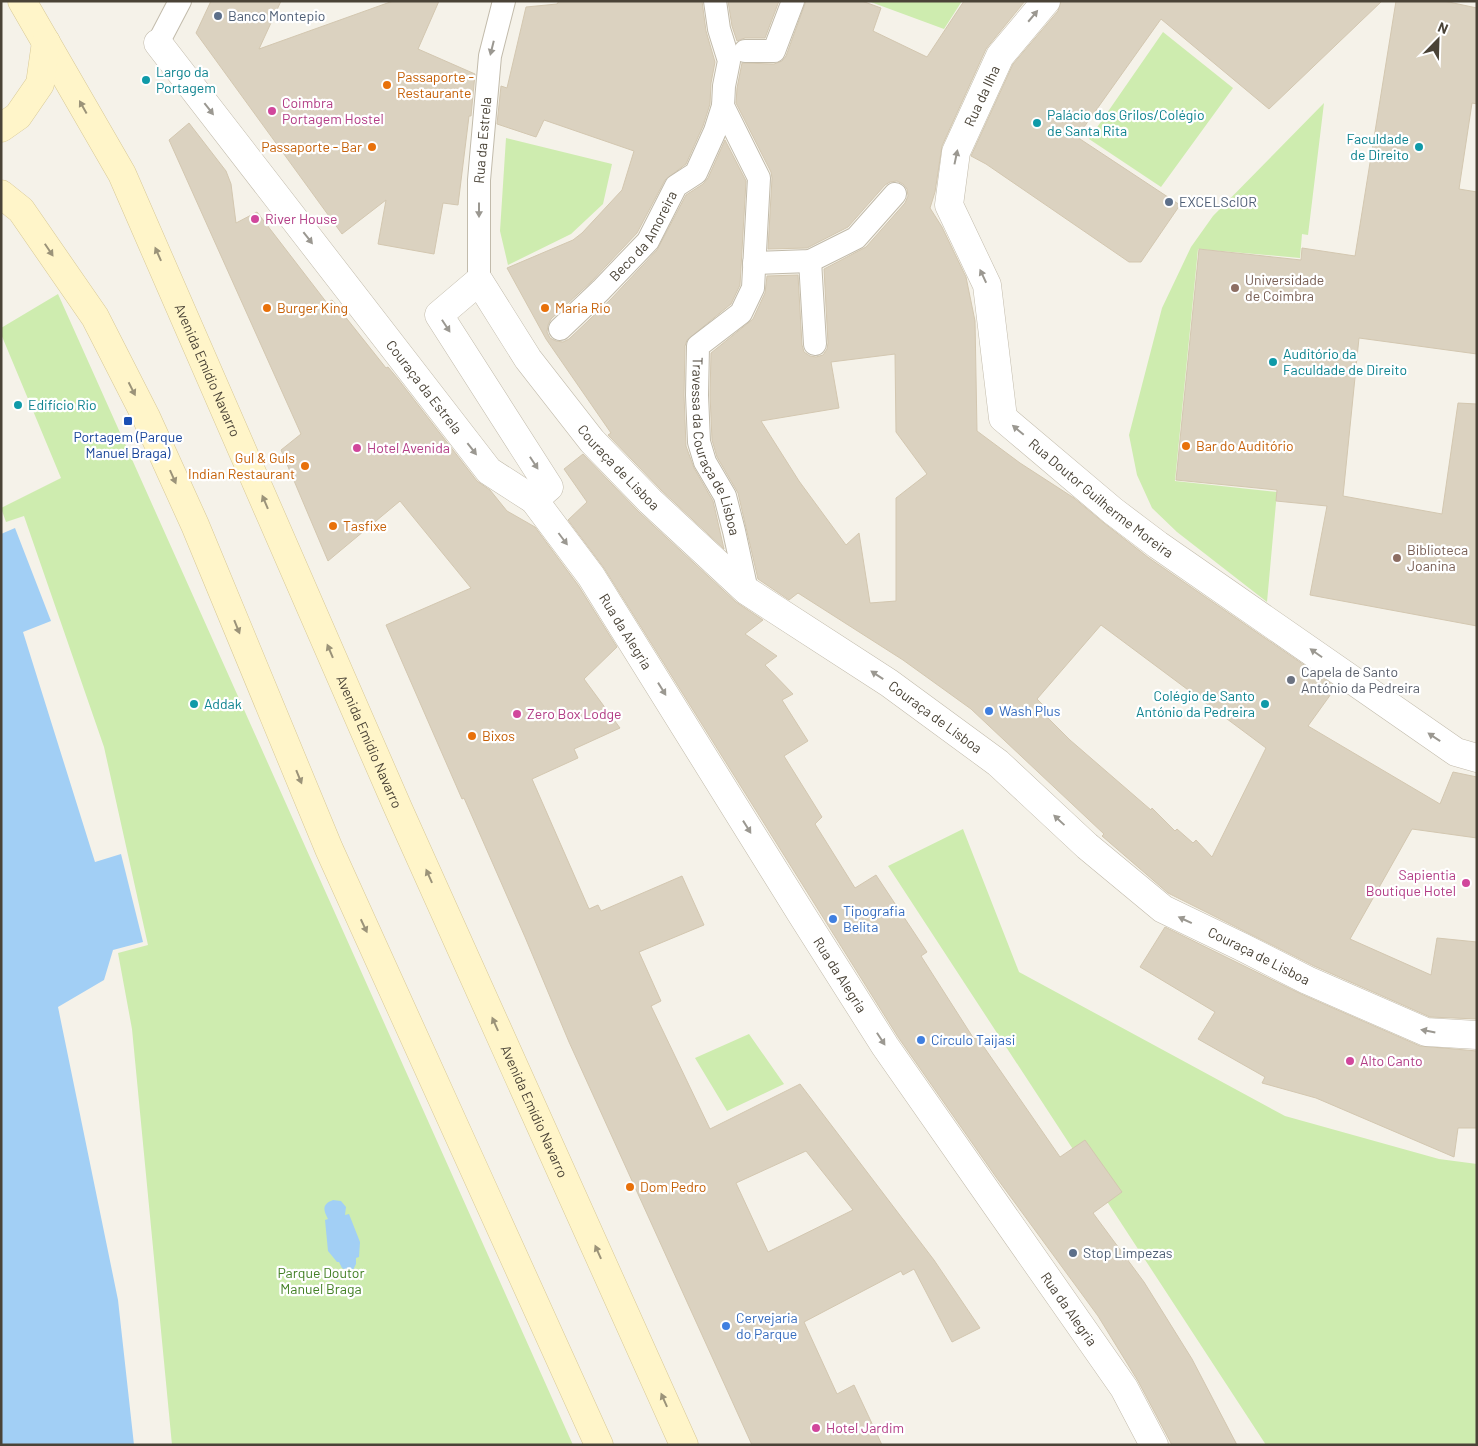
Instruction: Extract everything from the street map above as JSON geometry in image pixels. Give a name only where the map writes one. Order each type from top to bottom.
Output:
[{"type":"main road","name":"Avenida Emídio Navarro","points":[[22,1],[122,174],[398,808],[684,1445]]},
{"type":"main road","points":[[1,128],[18,116],[40,84],[46,42]]},
{"type":"main road","points":[[11,202],[94,317],[146,417],[195,525],[329,849],[600,1445]]},
{"type":"street","points":[[158,43],[180,1]]},
{"type":"street","name":"Rua da Estrela","points":[[479,281],[479,180],[488,75],[490,56],[504,1]]},
{"type":"street","points":[[715,1],[719,29],[729,61],[724,86],[724,106],[759,178],[754,263],[810,261],[856,238],[895,194]]},
{"type":"street","points":[[745,51],[774,51],[793,1]]},
{"type":"street","name":"Rua da Ilha","points":[[949,205],[956,152],[1000,56],[1046,1]]},
{"type":"street","name":"Couraça da Estrela","points":[[158,43],[489,471],[534,500]]},
{"type":"street","name":"Beco da Amoreira","points":[[560,329],[648,241],[676,186],[696,173],[724,106]]},
{"type":"street","name":"Rua Doutor Guilherme Moreira","points":[[949,205],[987,285],[1004,418],[1113,511],[1136,528],[1456,752],[1477,758]]},
{"type":"street","points":[[810,261],[815,344]]},
{"type":"street","name":"Travessa da Couraça de Lisboa","points":[[747,591],[725,496],[705,462],[699,442],[697,395],[698,346],[742,313],[753,288],[754,263]]},
{"type":"street","points":[[479,281],[439,314],[549,487],[534,500]]},
{"type":"street","name":"Couraça de Lisboa","points":[[479,281],[528,359],[592,441],[650,501],[747,591],[888,682],[998,763],[1087,846],[1163,909],[1242,946],[1307,980],[1426,1032],[1477,1035]]},
{"type":"street","name":"Rua da Alegria","points":[[534,500],[591,576],[885,1046],[1124,1388],[1154,1445]]},
{"type":"green space","points":[[868,1],[962,1],[944,29]]},
{"type":"green space","points":[[1163,32],[1233,88],[1161,187],[1089,139]]},
{"type":"green space","points":[[1324,103],[1308,235],[1302,234],[1300,258],[1198,249],[1175,481],[1277,492],[1267,602],[1177,532],[1152,508],[1137,475],[1129,435],[1162,308],[1191,247],[1213,216]]},
{"type":"green space","points":[[506,138],[612,164],[603,204],[571,234],[508,265],[500,231]]},
{"type":"green space","name":"Parque Doutor Manuel Braga","points":[[58,294],[573,1445],[172,1445],[132,1029],[118,953],[148,945],[104,747],[24,516],[6,522],[1,508],[61,478],[1,334],[1,328]]},
{"type":"green space","points":[[963,829],[1019,972],[1285,1116],[1439,1159],[1477,1164],[1477,1445],[1266,1445],[888,866]]},
{"type":"green space","points":[[749,1034],[784,1084],[727,1111],[695,1058]]},
{"type":"water","points":[[15,528],[51,621],[23,632],[95,862],[121,854],[143,942],[113,950],[104,980],[58,1007],[118,1300],[134,1445],[1,1445],[1,534]]},
{"type":"water","points":[[333,1200],[341,1201],[346,1207],[345,1215],[349,1214],[360,1242],[359,1257],[356,1258],[353,1270],[347,1271],[342,1268],[328,1251],[325,1220],[328,1219],[324,1208],[327,1203]]},
{"type":"building","points":[[211,1],[281,1],[259,49],[393,1],[439,1],[418,49],[475,74],[458,205],[443,203],[434,254],[378,244],[386,200],[342,234],[196,33]]},
{"type":"building","points":[[559,1],[702,1],[706,31],[715,62],[710,104],[703,126],[686,164],[665,180],[637,233],[592,281],[551,319],[547,332],[550,338],[556,341],[563,342],[569,339],[610,300],[657,250],[686,195],[703,184],[708,178],[725,140],[746,181],[740,285],[731,304],[687,340],[685,346],[684,395],[686,446],[694,468],[713,501],[724,549],[661,490],[608,435],[611,433],[546,339],[507,268],[573,240],[582,233],[622,190],[634,151],[544,120],[536,137],[497,124],[501,86],[507,88],[526,7],[557,4]]},
{"type":"building","points":[[728,1],[779,1],[765,38],[745,38],[737,41],[732,26]]},
{"type":"building","points":[[806,1],[862,1],[881,8],[873,31],[927,57],[964,1],[1025,1],[986,49],[942,146],[935,192],[930,208],[942,227],[966,277],[975,321],[977,431],[1020,463],[1074,498],[1149,558],[1336,687],[1308,726],[1440,804],[1453,772],[1477,777],[1477,838],[1412,829],[1350,939],[1431,975],[1437,938],[1477,942],[1477,1019],[1430,1017],[1314,966],[1168,893],[1102,836],[1104,834],[971,709],[903,660],[798,593],[789,600],[758,579],[738,493],[717,457],[712,440],[711,353],[753,319],[765,293],[767,276],[798,275],[804,352],[816,357],[823,355],[828,343],[824,269],[866,247],[905,203],[908,196],[907,189],[903,184],[897,181],[890,182],[885,185],[848,227],[807,248],[768,249],[771,172],[736,103],[737,88],[742,63],[774,64],[782,61],[786,56]],"holes":[[[895,354],[896,432],[927,474],[896,498],[896,601],[870,603],[859,533],[846,545],[799,481],[761,421],[839,408],[831,362]],[[1101,625],[1266,748],[1212,857],[1196,840],[1193,843],[1177,829],[1175,831],[1152,808],[1151,810],[1070,740],[1042,712],[1046,708],[1037,699]]]},
{"type":"building","name":"Palácio dos Grilos/Colégio de Santa Rita","points":[[1061,1],[1382,1],[1269,109],[1161,19],[1077,137],[1180,205],[1141,262],[1129,262],[986,164],[971,156],[1013,64],[1058,11]]},
{"type":"building","points":[[1396,1],[1444,1],[1477,8],[1477,104],[1472,103],[1459,189],[1477,192],[1477,354],[1359,338],[1343,496],[1442,514],[1458,403],[1477,404],[1477,626],[1310,595],[1327,506],[1276,501],[1277,490],[1176,480],[1199,249],[1301,260],[1302,248],[1355,256]]},
{"type":"building","points":[[189,123],[226,171],[231,184],[236,223],[257,212],[327,303],[332,300],[386,368],[388,367],[398,379],[477,481],[490,490],[507,511],[535,527],[578,585],[617,647],[584,679],[620,728],[574,749],[578,758],[532,779],[589,909],[598,905],[601,911],[682,876],[704,925],[639,952],[661,1001],[651,1006],[710,1129],[800,1084],[934,1260],[980,1328],[952,1342],[914,1269],[903,1275],[901,1271],[804,1322],[837,1394],[854,1385],[882,1445],[752,1445],[569,1042],[464,798],[462,799],[386,625],[471,588],[400,501],[328,561],[281,450],[301,434],[169,140]],"holes":[[[806,1151],[853,1210],[768,1252],[736,1183]]]},
{"type":"building","points":[[583,454],[639,512],[736,602],[763,620],[745,634],[777,656],[765,665],[793,694],[782,700],[808,741],[784,756],[822,817],[815,824],[855,888],[876,875],[927,952],[921,956],[974,1039],[977,1037],[1060,1157],[1085,1140],[1122,1192],[1093,1213],[1144,1282],[1192,1359],[1237,1445],[1172,1445],[1138,1381],[1098,1316],[996,1177],[898,1037],[604,568],[568,520],[587,502],[564,469]]},
{"type":"building","points":[[1165,927],[1301,994],[1420,1046],[1477,1051],[1477,1128],[1458,1128],[1454,1157],[1316,1098],[1262,1083],[1265,1077],[1198,1039],[1215,1012],[1140,967]]},
{"type":"place","name":"Banco Montepio","points":[[218,16]]},
{"type":"place","name":"Largo da Portagem","points":[[146,80]]},
{"type":"place","name":"Passaporte - Restaurante","points":[[387,85]]},
{"type":"place","name":"Coimbra Portagem Hostel","points":[[272,111]]},
{"type":"place","name":"Palácio dos Grilos/Colégio de Santa Rita","points":[[1037,123]]},
{"type":"place","name":"Passaporte - Bar","points":[[372,147]]},
{"type":"place","name":"Faculdade de Direito","points":[[1419,147]]},
{"type":"place","name":"EXCELScIOR","points":[[1169,202]]},
{"type":"place","name":"River House","points":[[255,219]]},
{"type":"place","name":"Universidade de Coimbra","points":[[1235,288]]},
{"type":"place","name":"Burger King","points":[[267,308]]},
{"type":"place","name":"Maria Rio","points":[[545,308]]},
{"type":"place","name":"Auditório da Faculdade de Direito","points":[[1273,362]]},
{"type":"place","name":"Edifício Rio","points":[[18,405]]},
{"type":"place","name":"Portagem (Parque Manuel Braga)","points":[[128,421]]},
{"type":"place","name":"Bar do Auditório","points":[[1186,446]]},
{"type":"place","name":"Hotel Avenida","points":[[357,448]]},
{"type":"place","name":"Gul & Guls Indian Restaurant","points":[[305,466]]},
{"type":"place","name":"Tasfixe","points":[[333,526]]},
{"type":"place","name":"Biblioteca Joanina","points":[[1397,558]]},
{"type":"place","name":"Capela de Santo António da Pedreira","points":[[1291,680]]},
{"type":"place","name":"Addak","points":[[194,704]]},
{"type":"place","name":"Colégio de Santo António da Pedreira","points":[[1265,704]]},
{"type":"place","name":"Wash Plus","points":[[989,711]]},
{"type":"place","name":"Zero Box Lodge","points":[[517,714]]},
{"type":"place","name":"Bixos","points":[[472,736]]},
{"type":"place","name":"Sapientia Boutique Hotel","points":[[1466,883]]},
{"type":"place","name":"Tipografia Belita","points":[[833,919]]},
{"type":"place","name":"Círculo Taijasi","points":[[921,1040]]},
{"type":"place","name":"Alto Canto","points":[[1350,1061]]},
{"type":"place","name":"Dom Pedro","points":[[630,1187]]},
{"type":"place","name":"Stop Limpezas","points":[[1073,1253]]},
{"type":"place","name":"Cervejaria do Parque","points":[[726,1326]]},
{"type":"place","name":"Hotel Jardim","points":[[816,1428]]}]
